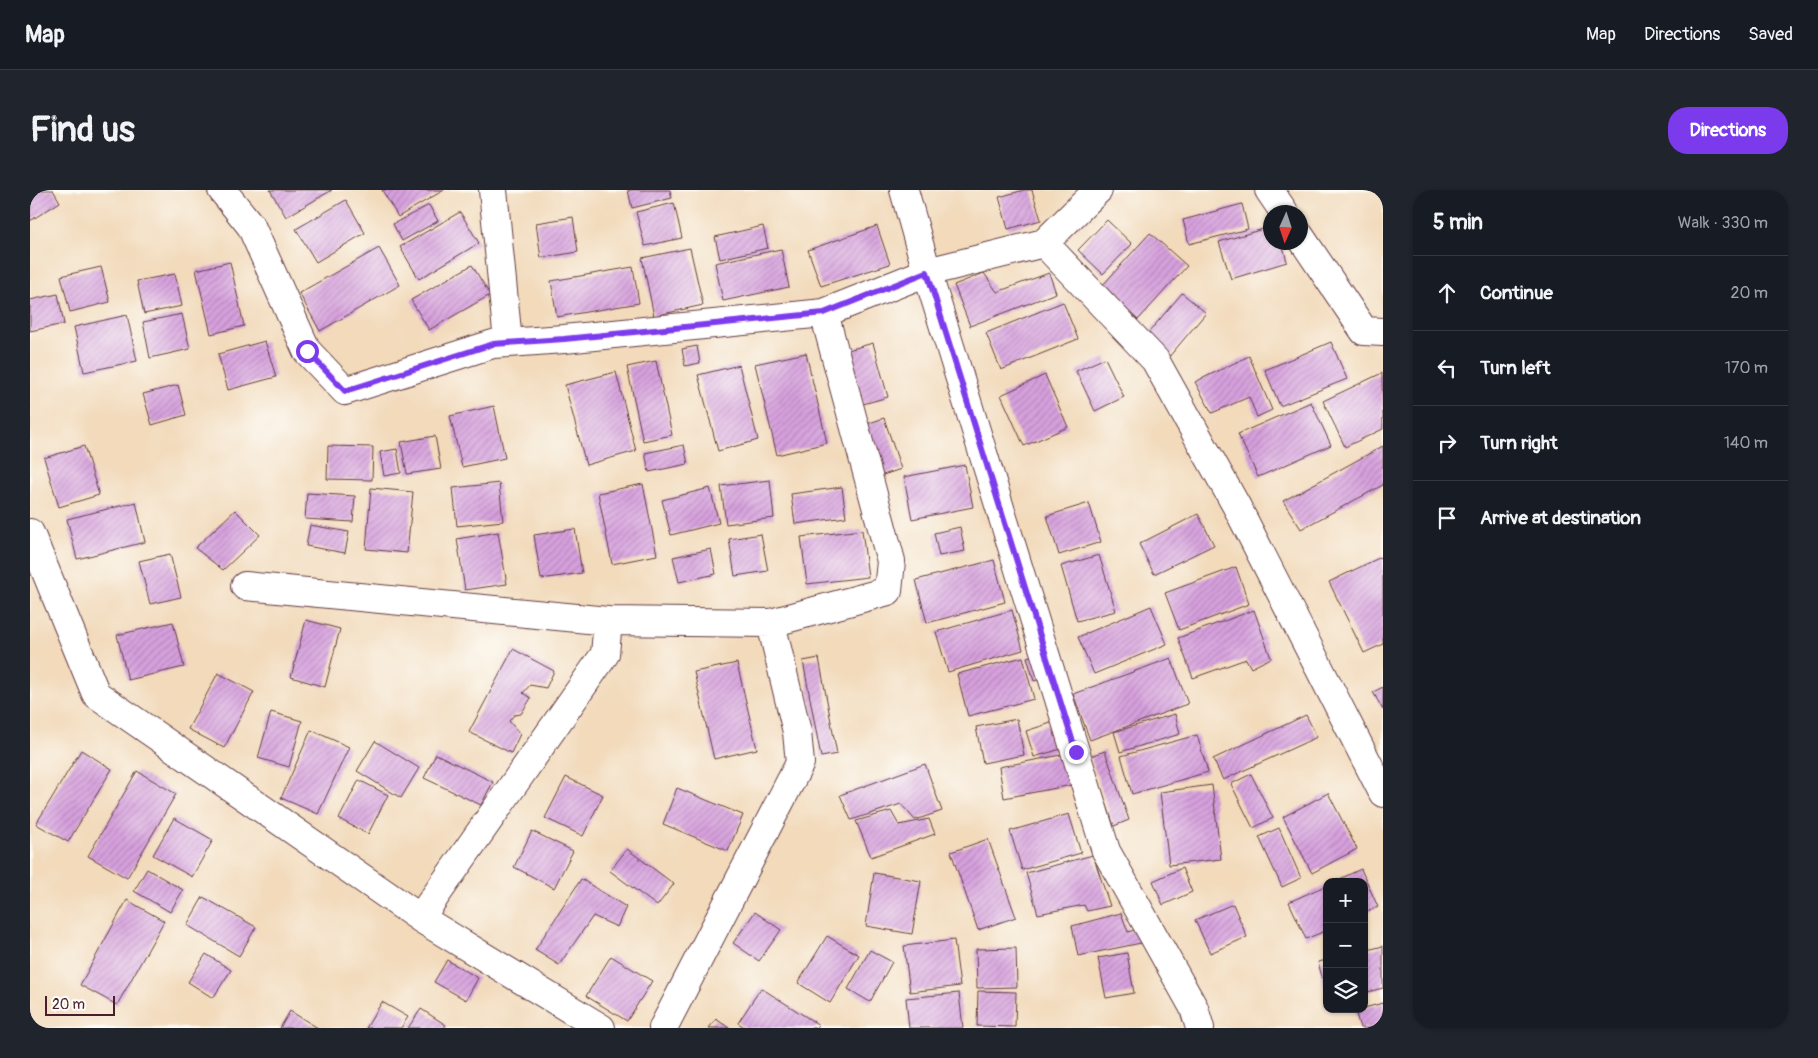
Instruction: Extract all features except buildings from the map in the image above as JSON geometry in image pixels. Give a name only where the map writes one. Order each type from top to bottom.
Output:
[{"type":"street","points":[[222,190],[251,226],[307,351],[345,391],[493,344],[564,339],[824,313],[927,272],[1044,243],[1098,190]]},
{"type":"street","points":[[493,190],[508,342]]},
{"type":"street","points":[[904,190],[927,272],[1106,851],[1194,1008],[1200,1028]]},
{"type":"street","points":[[1269,190],[1279,205]]},
{"type":"street","points":[[1044,243],[1155,360],[1237,507],[1383,793]]},
{"type":"street","points":[[1308,248],[1364,331],[1383,332]]},
{"type":"street","points":[[245,586],[608,621],[771,623],[888,591],[891,561],[824,313]]},
{"type":"street","points":[[30,533],[96,694],[420,918],[601,1028]]},
{"type":"street","points":[[420,918],[605,654],[608,621]]},
{"type":"street","points":[[663,1028],[800,763],[797,732],[771,623]]},
{"type":"route","points":[[307,351],[345,391],[493,344],[564,339],[824,313],[927,272],[1076,752]]}]
